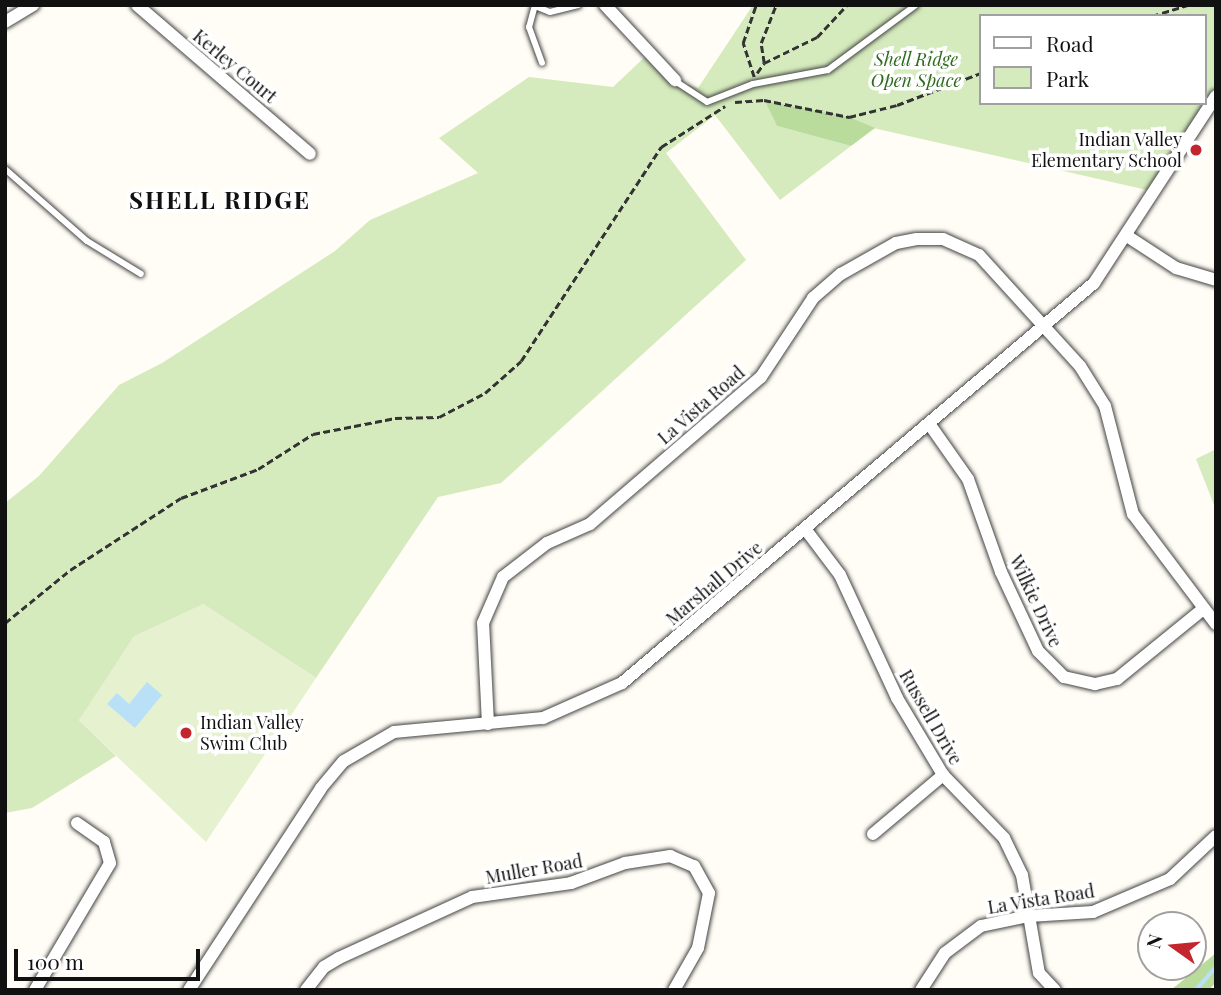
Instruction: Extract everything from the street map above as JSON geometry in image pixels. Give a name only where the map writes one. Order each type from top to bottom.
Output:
[{"type":"street","points":[[5,22],[33,5]]},
{"type":"street","name":"Kerley Court","points":[[137,5],[310,154]]},
{"type":"street","points":[[605,5],[675,80]]},
{"type":"street","name":"Marshall Drive","points":[[189,990],[321,788],[344,761],[380,738],[410,727],[488,724],[543,718],[622,683],[930,425],[1094,283],[1216,96]]},
{"type":"street","points":[[1127,236],[1176,268],[1216,280]]},
{"type":"street","name":"La Vista Road","points":[[488,724],[483,623],[503,577],[547,544],[590,524],[761,377],[813,298],[841,274],[896,243],[943,239],[979,255],[1080,366],[1105,406],[1133,514],[1216,624]]},
{"type":"street","name":"Wilkie Drive","points":[[930,425],[968,480],[1001,572],[1038,651],[1064,677],[1095,684],[1118,679],[1203,609]]},
{"type":"street","name":"Russell Drive","points":[[806,530],[840,575],[897,698],[943,775],[1004,838],[1022,874],[1039,973],[1055,990]]},
{"type":"street","points":[[873,834],[943,775]]},
{"type":"street","points":[[36,990],[110,863],[104,842],[77,822]]},
{"type":"street","name":"La Vista Road","points":[[920,990],[945,953],[981,926],[1029,916],[1093,912],[1170,879],[1216,836]]},
{"type":"street","name":"Muller Road","points":[[306,990],[324,967],[340,958],[472,897],[571,883],[625,863],[670,856],[694,866],[709,893],[698,948],[674,990]]},
{"type":"lane","points":[[542,63],[529,27],[535,6],[550,12],[579,5]]},
{"type":"lane","points":[[675,80],[707,102],[754,81],[828,70],[916,5]]},
{"type":"lane","points":[[5,169],[87,241],[141,274]]},
{"type":"path","points":[[756,5],[743,43],[754,81],[764,100]]},
{"type":"path","points":[[764,63],[761,43],[776,5]]},
{"type":"path","points":[[754,81],[764,63],[817,37],[847,5]]},
{"type":"path","points":[[1158,14],[1187,5]]},
{"type":"path","points":[[5,623],[70,570],[181,498],[258,469],[313,434],[395,418],[439,417],[485,393],[521,362],[661,147],[711,112],[736,101],[764,100],[849,117],[897,105],[979,74]]},
{"type":"green space","name":"Shell Ridge Open Space","points":[[753,5],[1216,5],[1216,96],[1147,190],[767,104],[777,126],[851,146],[780,200],[715,115],[666,153],[746,260],[501,483],[438,497],[316,678],[203,604],[79,720],[116,756],[32,808],[5,813],[5,503],[39,476],[119,385],[162,363],[335,251],[370,220],[478,173],[439,138],[529,77],[613,87],[649,53],[675,80],[698,88]]},
{"type":"green space","points":[[765,101],[849,117],[875,128],[851,146],[777,126]]},
{"type":"green space","points":[[1216,449],[1216,510],[1196,459]]},
{"type":"green space","name":"Indian Valley Swim Club","points":[[203,604],[316,678],[206,842],[79,720],[134,636]]},
{"type":"green space","points":[[1216,953],[1216,982],[1209,990],[1171,990],[1182,981],[1207,981],[1207,960]]},
{"type":"water","points":[[147,682],[162,695],[135,728],[107,704],[117,693],[129,704]]},
{"type":"waterway","points":[[1196,990],[1216,967]]},
{"type":"place","name":"Indian Valley Elementary School","points":[[1196,150]]},
{"type":"place","name":"Indian Valley Swim Club","points":[[186,733]]},
{"type":"district","name":"SHELL RIDGE","points":[[220,200]]}]
